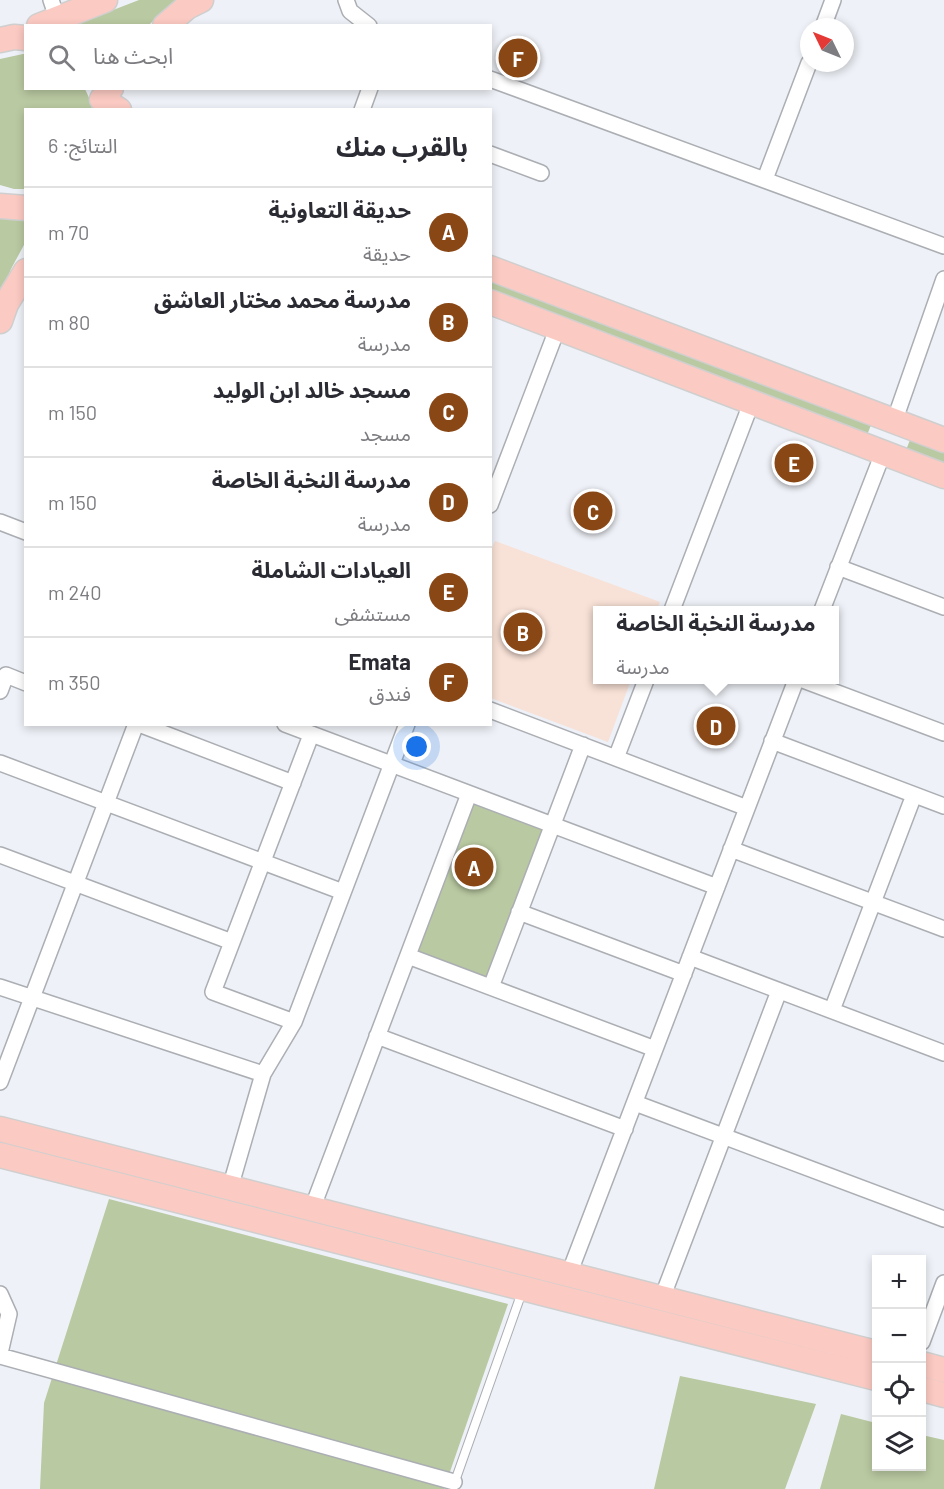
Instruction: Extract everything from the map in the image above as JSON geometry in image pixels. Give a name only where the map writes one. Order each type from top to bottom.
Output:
[{"type":"main road","points":[[49,14],[105,0]]},
{"type":"main road","points":[[167,24],[187,7],[201,0]]},
{"type":"main road","points":[[0,206],[24,208]]},
{"type":"main road","points":[[492,269],[944,440]]},
{"type":"main road","points":[[0,321],[6,304],[24,274]]},
{"type":"main road","points":[[492,303],[944,476]]},
{"type":"main road","points":[[883,453],[895,452],[904,442],[903,430],[894,422]]},
{"type":"main road","points":[[0,1129],[872,1352]]},
{"type":"main road","points":[[0,1155],[872,1377]]},
{"type":"main road","points":[[926,1365],[944,1370]]},
{"type":"main road","points":[[926,1390],[944,1395]]},
{"type":"street","points":[[346,0],[350,11],[366,24]]},
{"type":"street","points":[[826,18],[833,0]]},
{"type":"street","points":[[765,179],[806,72]]},
{"type":"street","points":[[492,79],[944,246]]},
{"type":"street","points":[[366,108],[370,90]]},
{"type":"street","points":[[492,154],[541,173]]},
{"type":"street","points":[[894,422],[944,279]]},
{"type":"street","points":[[492,500],[558,327]]},
{"type":"street","points":[[674,606],[752,401]]},
{"type":"street","points":[[823,606],[883,453]]},
{"type":"street","points":[[0,522],[24,531]]},
{"type":"street","points":[[838,567],[944,607]]},
{"type":"street","points":[[0,691],[6,675],[24,681]]},
{"type":"street","points":[[616,758],[644,684]]},
{"type":"street","points":[[569,1274],[794,684]]},
{"type":"street","points":[[813,684],[944,733]]},
{"type":"street","points":[[492,711],[747,808]]},
{"type":"street","points":[[0,1082],[137,726]]},
{"type":"street","points":[[143,726],[293,783]]},
{"type":"street","points":[[290,726],[717,887]]},
{"type":"street","points":[[230,1188],[263,1074],[294,1022],[406,726]]},
{"type":"street","points":[[294,1022],[213,992],[311,735]]},
{"type":"street","points":[[772,741],[944,806]]},
{"type":"street","points":[[491,987],[583,745]]},
{"type":"street","points":[[0,763],[343,892]]},
{"type":"street","points":[[312,1209],[470,794]]},
{"type":"street","points":[[832,1010],[914,795]]},
{"type":"street","points":[[731,849],[944,929]]},
{"type":"street","points":[[0,855],[232,942]]},
{"type":"street","points":[[519,912],[684,974]]},
{"type":"street","points":[[408,956],[655,1049]]},
{"type":"street","points":[[690,957],[944,1053]]},
{"type":"street","points":[[0,987],[263,1074]]},
{"type":"street","points":[[662,1298],[779,991]]},
{"type":"street","points":[[377,1036],[625,1129]]},
{"type":"street","points":[[635,1103],[944,1219]]},
{"type":"street","points":[[926,1329],[944,1284]]},
{"type":"street","points":[[0,1294],[9,1314],[0,1354],[453,1486]]},
{"type":"lane","points":[[453,1486],[524,1287]]},
{"type":"shaded area","points":[[495,541],[660,602],[658,606],[593,606],[593,684],[630,684],[608,742],[492,698],[492,548]]},
{"type":"green space","points":[[139,0],[185,0],[150,24],[77,24]]},
{"type":"green space","points":[[24,54],[24,90],[85,90],[91,102],[92,108],[24,108],[24,189],[0,185],[0,59]]},
{"type":"green space","points":[[0,217],[24,220],[24,245],[0,296]]},
{"type":"green space","points":[[492,278],[871,425],[867,435],[492,291]]},
{"type":"green space","points":[[910,440],[944,453],[944,465],[906,450]]},
{"type":"green space","points":[[469,794],[552,825],[491,987],[408,956]]},
{"type":"green space","points":[[109,1199],[508,1304],[444,1489],[40,1489],[44,1403]]},
{"type":"green space","points":[[680,1376],[816,1404],[785,1489],[654,1489]]},
{"type":"green space","points":[[841,1414],[872,1422],[872,1471],[926,1471],[926,1436],[944,1440],[944,1489],[820,1489]]},
{"type":"place","name":"Emata","points":[[518,58]]},
{"type":"place","name":"العيادات الشاملة","points":[[794,463]]},
{"type":"place","name":"مسجد خالد ابن الوليد","points":[[593,511]]},
{"type":"place","name":"مدرسة محمد مختار العاشق","points":[[523,632]]},
{"type":"place","name":"مدرسة النخبة الخاصة","points":[[716,726]]},
{"type":"place","name":"حديقة التعاونية","points":[[474,867]]}]
